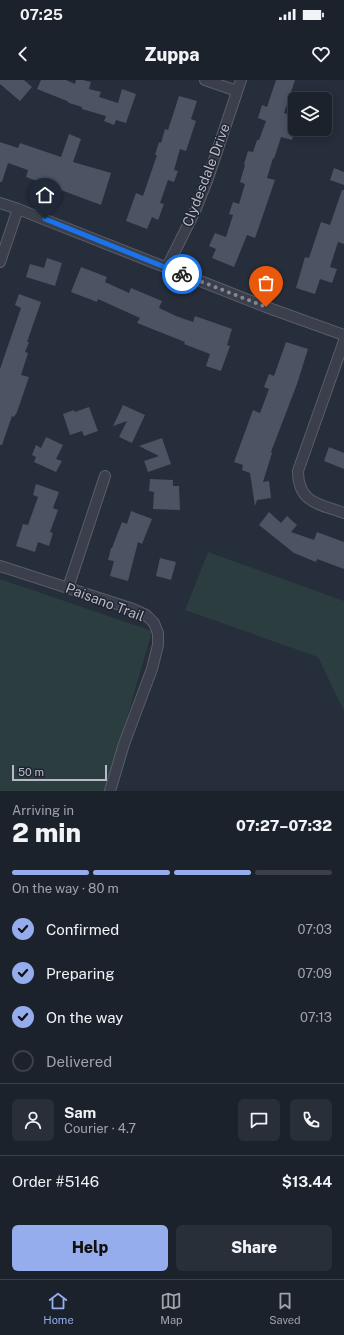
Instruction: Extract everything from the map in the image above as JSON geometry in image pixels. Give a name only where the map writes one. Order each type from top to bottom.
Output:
[{"type":"street","points":[[205,80],[237,91]]},
{"type":"street","name":"Clydesdale Drive","points":[[167,267],[195,211],[207,181],[241,80]]},
{"type":"street","points":[[0,203],[167,267],[266,307],[344,335]]},
{"type":"street","points":[[0,262],[18,209]]},
{"type":"street","points":[[344,341],[298,471],[300,488],[303,494],[310,501],[344,513]]},
{"type":"street","points":[[68,588],[105,476]]},
{"type":"street","name":"Paisano Trail","points":[[0,566],[133,610],[146,615],[154,623],[158,633],[158,645],[152,670],[124,744],[110,791]]},
{"type":"shaded area","points":[[208,552],[344,601],[344,711],[318,657],[185,610]]},
{"type":"shaded area","points":[[0,579],[152,631],[106,791],[0,791]]},
{"type":"building","points":[[0,80],[24,80],[32,87],[20,101],[0,84]]},
{"type":"building","points":[[41,80],[66,80],[75,84],[76,80],[91,82],[89,89],[101,92],[99,97],[118,103],[122,89],[136,94],[126,123],[116,120],[114,125],[104,121],[106,116],[82,109],[82,107],[37,89]]},
{"type":"building","points":[[276,80],[295,80],[291,92],[288,92],[288,101],[284,113],[288,114],[288,136],[293,136],[292,140],[281,137],[267,178],[275,180],[255,238],[247,235],[234,267],[212,258],[216,249],[209,246],[215,233],[226,237],[233,215],[229,214],[233,202],[239,204],[245,184],[240,182],[248,151],[253,152],[266,121],[258,118],[262,105],[267,107]]},
{"type":"building","points":[[179,96],[197,101],[191,119],[196,121],[186,151],[180,149],[174,170],[178,171],[174,182],[168,180],[160,203],[164,204],[158,220],[152,217],[147,229],[126,221],[136,193],[143,196],[157,155],[155,155],[159,142],[161,143],[165,129],[168,130]]},
{"type":"building","points":[[69,134],[81,139],[73,162],[111,173],[101,205],[26,177],[28,170],[8,163],[2,182],[0,182],[0,142],[18,148],[20,143],[61,157]]},
{"type":"building","points":[[334,168],[344,172],[344,185],[330,180]]},
{"type":"building","points":[[342,190],[344,190],[344,244],[338,242],[330,267],[337,269],[332,283],[320,279],[315,294],[296,288],[305,257],[309,258],[321,222],[330,225]]},
{"type":"building","points":[[47,258],[62,263],[55,286],[26,277],[30,264],[44,268]]},
{"type":"building","points":[[81,267],[107,277],[105,282],[129,293],[131,288],[162,301],[159,308],[176,316],[193,322],[195,316],[232,329],[227,345],[230,346],[221,371],[206,366],[210,354],[184,344],[185,342],[137,323],[140,318],[98,299],[97,302],[71,292]]},
{"type":"building","points":[[19,294],[41,302],[27,342],[29,342],[25,352],[28,353],[21,375],[29,377],[17,412],[14,417],[12,416],[2,445],[0,445],[0,369],[21,308],[15,305]]},
{"type":"building","points":[[286,342],[308,349],[297,384],[271,452],[272,453],[263,482],[269,481],[271,498],[257,500],[255,506],[250,473],[242,470],[243,465],[234,462],[253,410],[260,413],[269,389],[264,387],[269,374],[274,376]]},
{"type":"building","points":[[123,405],[145,415],[132,443],[119,437],[127,421],[113,426]]},
{"type":"building","points":[[89,407],[98,431],[84,436],[82,431],[70,435],[63,414]]},
{"type":"building","points":[[46,437],[63,445],[56,459],[62,461],[56,472],[34,462],[36,457],[32,455],[36,445],[41,448]]},
{"type":"building","points":[[162,438],[171,464],[148,472],[144,461],[159,456],[139,446]]},
{"type":"building","points":[[329,447],[344,453],[344,469],[324,461]]},
{"type":"building","points":[[150,479],[173,480],[173,486],[179,486],[180,510],[153,509],[154,492],[149,491]]},
{"type":"building","points":[[36,484],[59,492],[53,508],[58,510],[50,532],[53,533],[49,546],[38,542],[35,552],[16,546],[23,524],[28,525],[38,497],[33,495]]},
{"type":"building","points":[[131,511],[152,519],[142,544],[138,542],[128,581],[110,576],[114,561],[108,560],[111,548],[122,522],[127,524]]},
{"type":"building","points":[[269,512],[281,523],[287,516],[297,525],[291,532],[314,540],[317,532],[344,542],[344,569],[317,559],[316,562],[294,553],[259,525]]},
{"type":"building","points":[[160,558],[176,562],[171,580],[156,576]]},
{"type":"way so far","points":[[182,274],[266,307]]},
{"type":"route","points":[[45,219],[182,274]]}]
